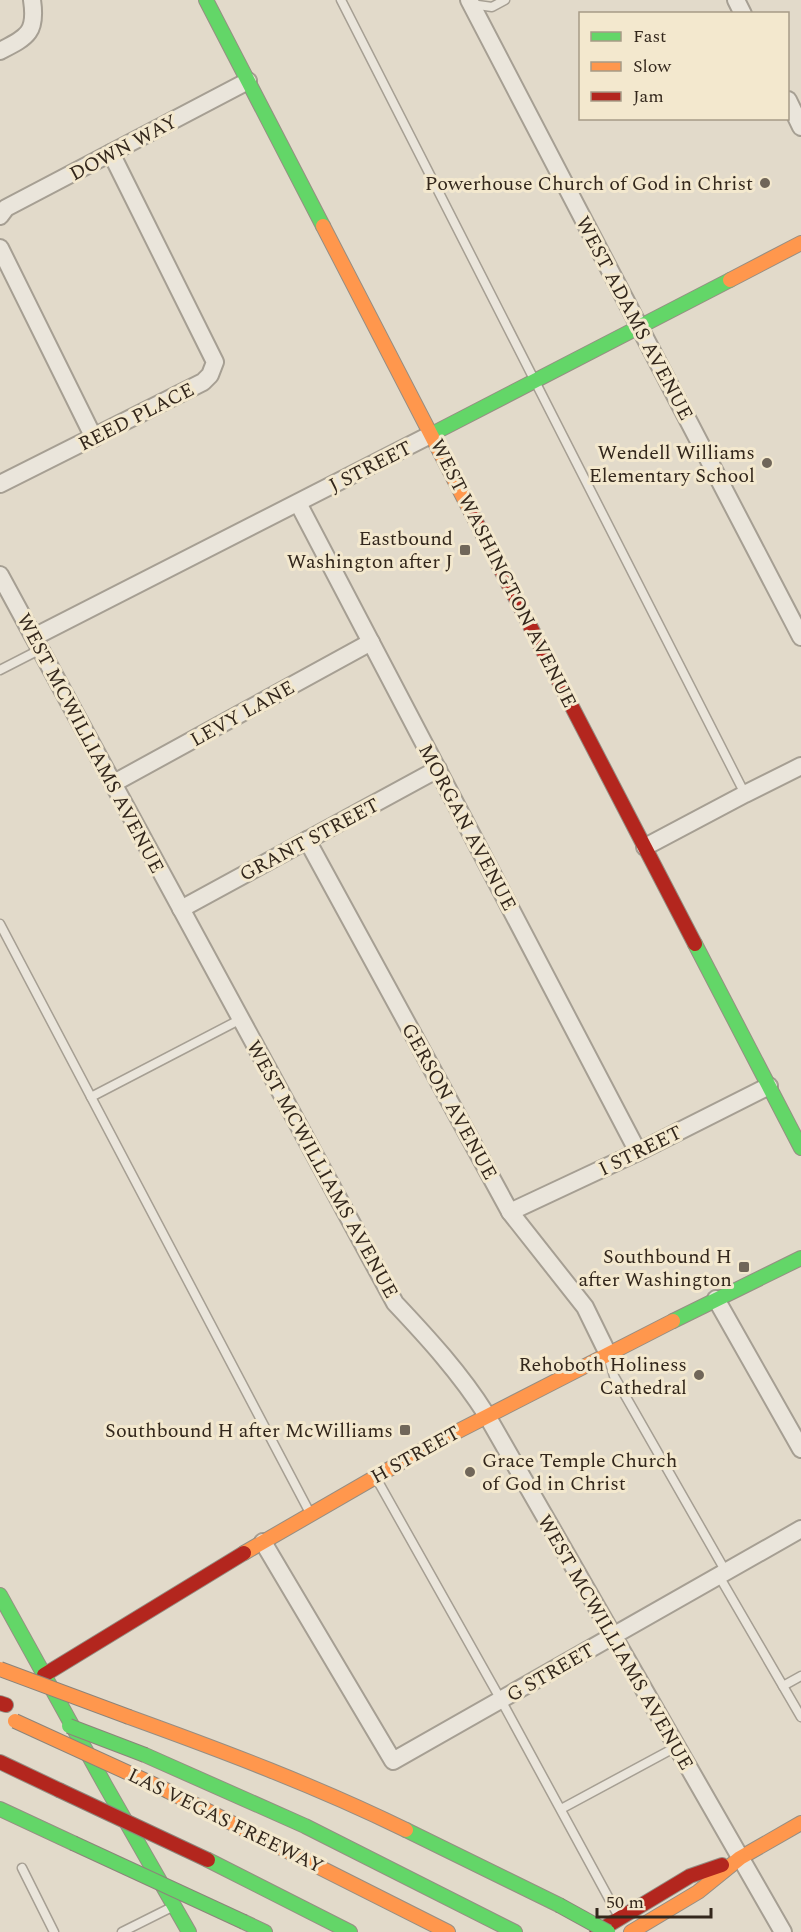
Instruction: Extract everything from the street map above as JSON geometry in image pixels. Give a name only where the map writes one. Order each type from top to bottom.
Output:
[{"type":"main road","name":"WEST WASHINGTON AVENUE","points":[[206,0],[801,1148]]},
{"type":"main road","name":"J STREET","points":[[432,434],[801,243]]},
{"type":"main road","name":"H STREET","points":[[44,1675],[104,1641],[310,1513],[486,1414],[607,1352],[801,1258]]},
{"type":"main road","points":[[0,1595],[189,1932]]},
{"type":"main road","points":[[0,1669],[236,1756],[375,1815],[559,1905],[608,1932]]},
{"type":"main road","points":[[2,1707],[26,1712]]},
{"type":"main road","name":"LAS VEGAS FREEWAY","points":[[2,1707],[15,1721],[168,1791],[448,1932]]},
{"type":"main road","points":[[57,1722],[145,1755],[305,1826],[515,1932]]},
{"type":"main road","points":[[0,1762],[208,1860],[350,1932]]},
{"type":"main road","points":[[0,1809],[266,1932]]},
{"type":"main road","points":[[631,1932],[698,1892],[740,1858],[801,1823]]},
{"type":"main road","points":[[597,1932],[690,1876],[740,1858]]},
{"type":"main road","points":[[267,1891],[297,1922]]},
{"type":"street","points":[[0,51],[19,41],[32,29],[33,0]]},
{"type":"street","name":"WEST ADAMS AVENUE","points":[[471,1],[640,327],[796,614],[801,637]]},
{"type":"street","name":"DOWN WAY","points":[[0,216],[6,208],[248,81]]},
{"type":"street","points":[[789,102],[801,127]]},
{"type":"street","name":"REED PLACE","points":[[0,484],[203,382],[210,375],[215,362],[111,153]]},
{"type":"street","points":[[0,248],[94,438]]},
{"type":"street","name":"J STREET","points":[[38,643],[298,503],[432,434]]},
{"type":"street","name":"MORGAN AVENUE","points":[[298,503],[638,1152]]},
{"type":"street","name":"WEST MCWILLIAMS AVENUE","points":[[0,576],[395,1303],[443,1354],[486,1414],[783,1932]]},
{"type":"street","name":"LEVY LANE","points":[[114,783],[371,642]]},
{"type":"street","points":[[645,847],[801,766]]},
{"type":"street","name":"GRANT STREET","points":[[181,909],[438,770]]},
{"type":"street","name":"GERSON AVENUE","points":[[308,840],[510,1212],[585,1307],[607,1352]]},
{"type":"street","name":"I STREET","points":[[510,1212],[638,1152],[769,1086]]},
{"type":"street","points":[[716,1299],[801,1449]]},
{"type":"street","name":"G STREET","points":[[263,1542],[393,1761],[801,1529]]},
{"type":"lane","points":[[341,0],[745,794]]},
{"type":"lane","points":[[471,1],[492,7],[505,0]]},
{"type":"lane","points":[[0,670],[38,643]]},
{"type":"lane","points":[[0,924],[310,1513]]},
{"type":"lane","points":[[91,1097],[241,1019]]},
{"type":"lane","points":[[607,1352],[614,1376],[801,1718]]},
{"type":"lane","points":[[375,1476],[620,1918]]},
{"type":"lane","points":[[783,1686],[801,1676]]},
{"type":"lane","points":[[561,1809],[676,1748]]},
{"type":"lane","points":[[22,1868],[54,1932]]},
{"type":"lane","points":[[122,1932],[174,1906]]},
{"type":"traffic: fast","points":[[206,0],[323,226]]},
{"type":"traffic: fast","points":[[432,434],[730,280]]},
{"type":"traffic: fast","points":[[695,944],[801,1148]]},
{"type":"traffic: fast","points":[[673,1321],[801,1258]]},
{"type":"traffic: fast","points":[[0,1595],[189,1932]]},
{"type":"traffic: fast","points":[[69,1726],[145,1755]]},
{"type":"traffic: fast","points":[[145,1755],[305,1826],[515,1932]]},
{"type":"traffic: fast","points":[[0,1809],[73,1843]]},
{"type":"traffic: fast","points":[[406,1830],[559,1905]]},
{"type":"traffic: fast","points":[[73,1843],[244,1922]]},
{"type":"traffic: fast","points":[[208,1860],[350,1932]]},
{"type":"traffic: fast","points":[[559,1905],[608,1932]]},
{"type":"traffic: fast","points":[[244,1922],[265,1932]]},
{"type":"traffic: slow","points":[[323,226],[473,516]]},
{"type":"traffic: slow","points":[[730,280],[801,243]]},
{"type":"traffic: slow","points":[[244,1553],[431,1445],[673,1321]]},
{"type":"traffic: slow","points":[[0,1669],[129,1717]]},
{"type":"traffic: slow","points":[[129,1717],[269,1770],[406,1830]]},
{"type":"traffic: slow","points":[[15,1721],[168,1791]]},
{"type":"traffic: slow","points":[[168,1791],[448,1932]]},
{"type":"traffic: slow","points":[[631,1932],[698,1892],[740,1858],[801,1823]]},
{"type":"traffic: jam","points":[[473,516],[695,944]]},
{"type":"traffic: jam","points":[[44,1675],[244,1553]]},
{"type":"traffic: jam","points":[[0,1703],[6,1705]]},
{"type":"traffic: jam","points":[[0,1762],[59,1790]]},
{"type":"traffic: jam","points":[[59,1790],[208,1860]]},
{"type":"traffic: jam","points":[[597,1932],[690,1876],[722,1865]]},
{"type":"place","name":"Powerhouse Church of God in Christ","points":[[765,183]]},
{"type":"place","name":"Wendell Williams Elementary School","points":[[767,463]]},
{"type":"place","name":"Eastbound Washington after J","points":[[465,550]]},
{"type":"place","name":"Southbound H after Washington","points":[[744,1267]]},
{"type":"place","name":"Rehoboth Holiness Cathedral","points":[[699,1375]]},
{"type":"place","name":"Southbound H after McWilliams","points":[[405,1430]]},
{"type":"place","name":"Grace Temple Church of God in Christ","points":[[470,1472]]}]
